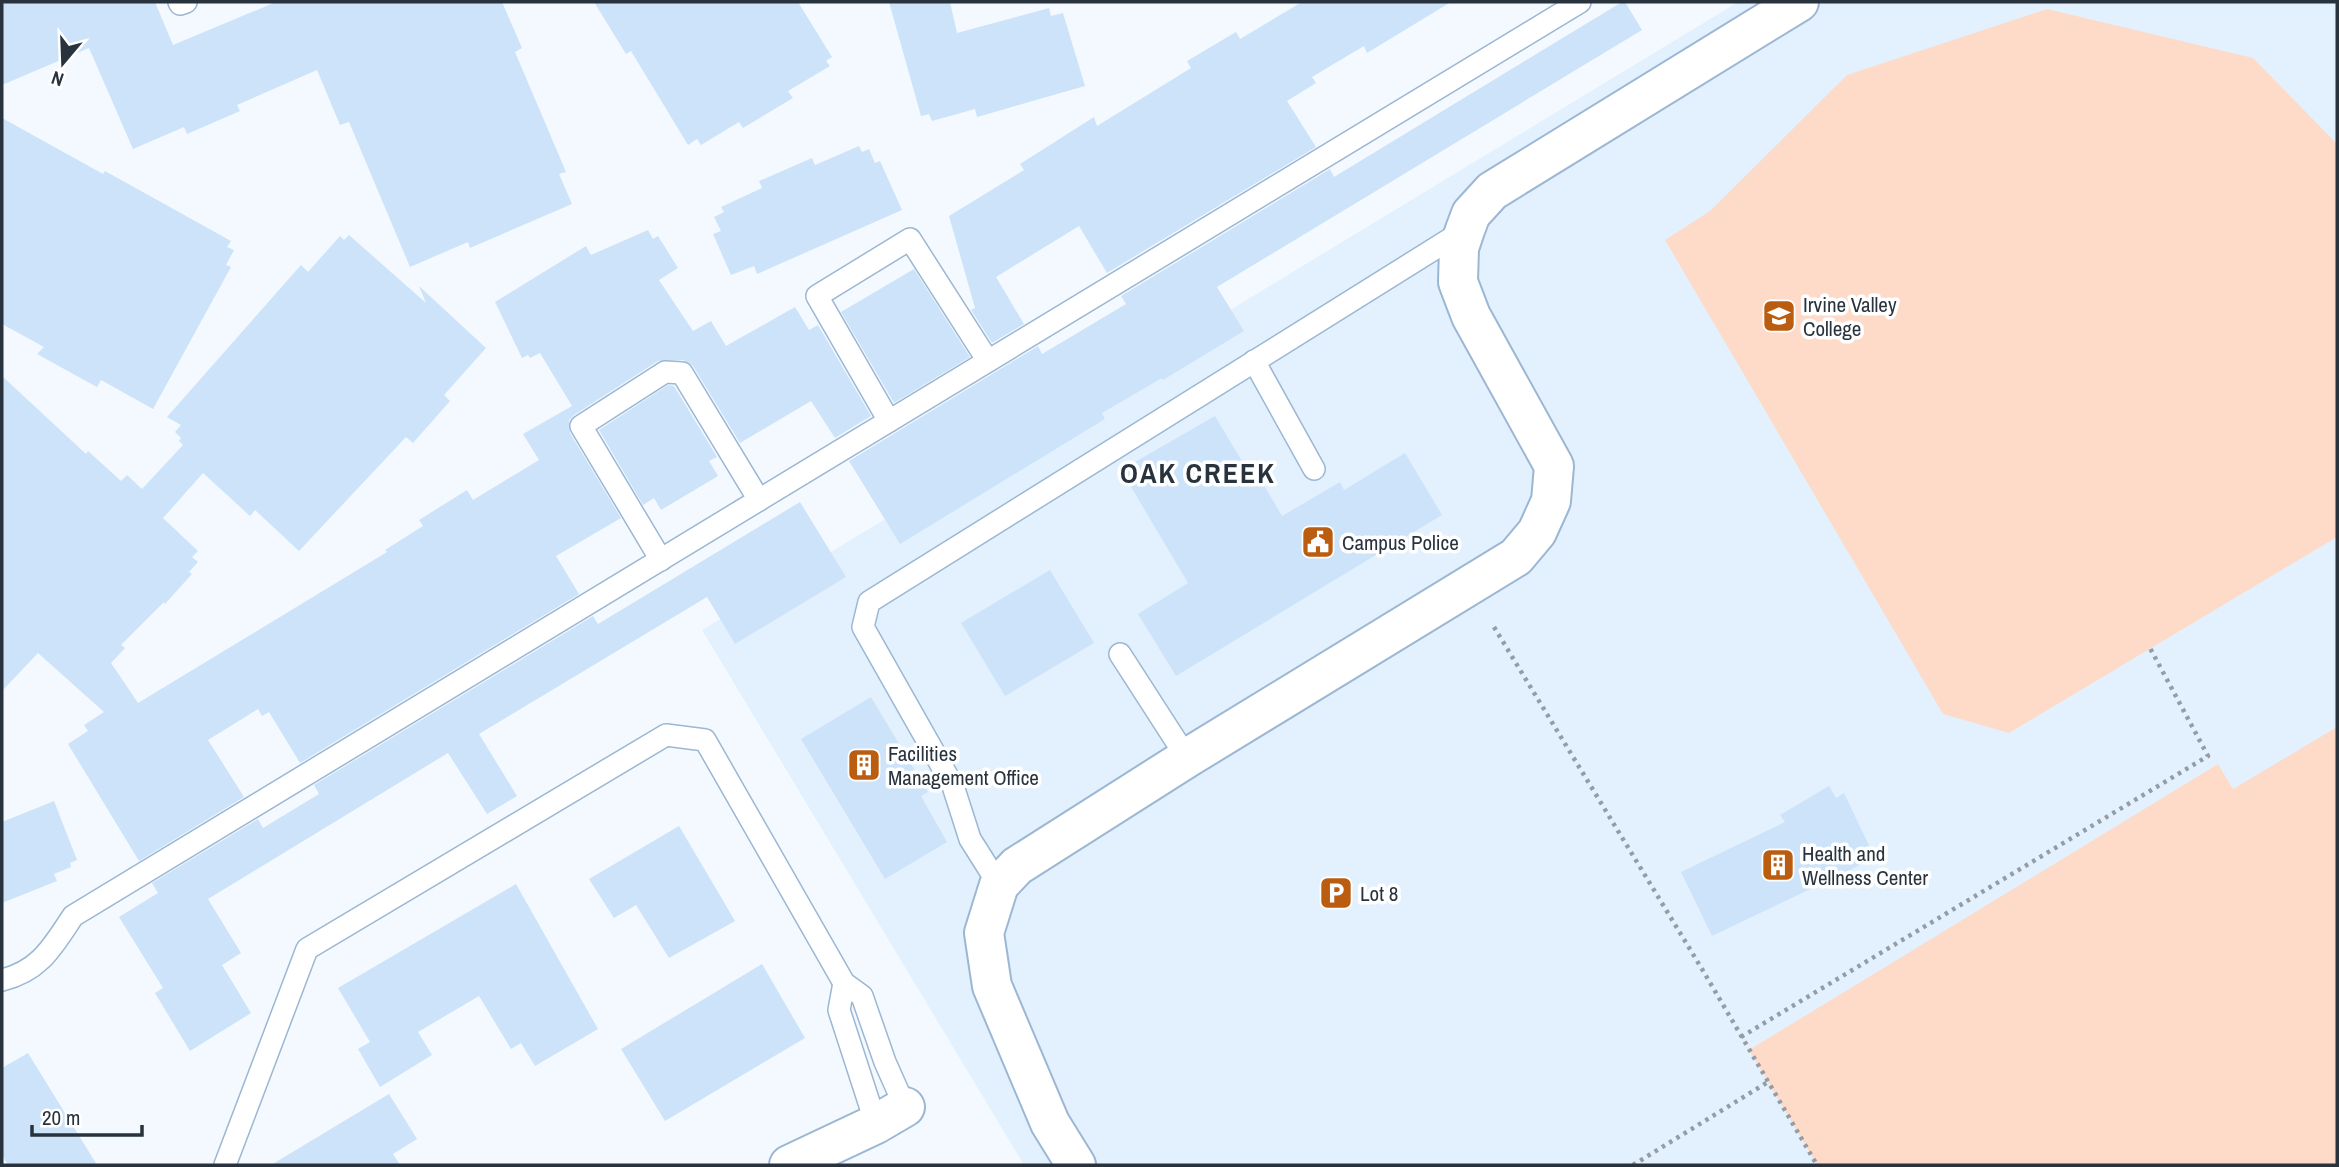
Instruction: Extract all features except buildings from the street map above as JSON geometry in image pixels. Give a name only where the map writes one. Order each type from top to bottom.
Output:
[{"type":"street","points":[[1076,1165],[1050,1123],[992,986],[984,933],[999,885],[1017,866],[1187,758],[1516,557],[1537,532],[1551,501],[1554,466],[1471,316],[1458,282],[1458,248],[1471,215],[1492,191],[1799,2]]},
{"type":"street","points":[[789,1165],[890,1116]]},
{"type":"lane","points":[[179,2],[186,2]]},
{"type":"lane","points":[[2,980],[14,977],[44,959],[73,916],[1580,2]]},
{"type":"lane","points":[[999,885],[970,839],[954,786],[863,627],[869,602],[1465,230]]},
{"type":"lane","points":[[889,421],[817,296],[910,239],[988,361]]},
{"type":"lane","points":[[1254,361],[1314,468]]},
{"type":"lane","points":[[661,560],[581,426],[665,372],[682,373],[760,500]]},
{"type":"lane","points":[[1120,654],[1187,758]]},
{"type":"lane","points":[[225,1165],[307,949],[666,735],[705,740],[844,983],[862,996],[885,1062],[890,1116]]},
{"type":"lane","points":[[844,983],[839,1010],[890,1116]]},
{"type":"path","points":[[1494,627],[1817,1165]]},
{"type":"path","points":[[1741,1037],[2208,756],[2150,648]]},
{"type":"path","points":[[1633,1165],[1768,1082]]},
{"type":"shaded area","name":"Irvine Valley College","points":[[1738,2],[2337,2],[2337,1165],[1024,1165],[702,630]]},
{"type":"shaded area","points":[[2047,9],[2253,58],[2337,144],[2337,537],[2009,733],[1943,714],[1665,240],[1710,211],[1847,75]]},
{"type":"shaded area","points":[[2337,727],[2337,1165],[1817,1165],[1749,1050],[2218,764],[2233,789]]},
{"type":"place","name":"Irvine Valley College","points":[[1779,316]]},
{"type":"place","name":"Campus Police","points":[[1318,542]]},
{"type":"place","name":"Facilities Management Office","points":[[864,765]]},
{"type":"place","name":"Health and Wellness Center","points":[[1778,865]]},
{"type":"place","name":"Lot 8","points":[[1336,893]]},
{"type":"district","name":"OAK CREEK","points":[[1198,473]]}]
